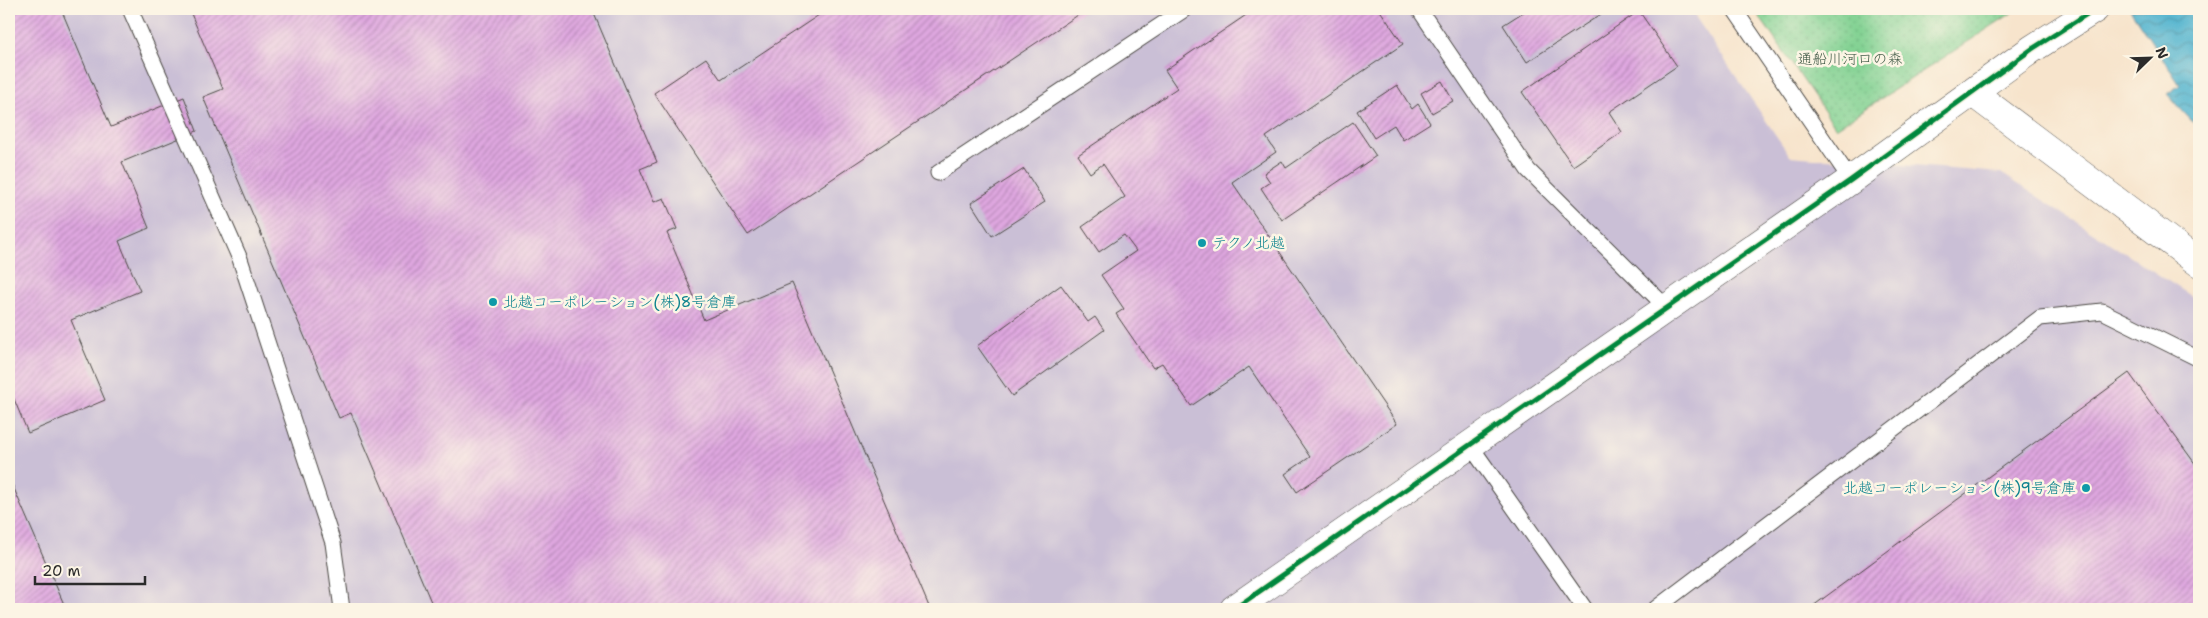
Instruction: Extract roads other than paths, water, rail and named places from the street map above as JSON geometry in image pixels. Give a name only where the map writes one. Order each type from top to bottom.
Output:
[{"type":"street","points":[[1234,609],[1851,180],[2032,49],[2095,9]]},
{"type":"street","points":[[1973,93],[2199,263]]},
{"type":"lane","points":[[130,9],[240,259],[333,543],[342,609]]},
{"type":"lane","points":[[938,173],[1186,9]]},
{"type":"lane","points":[[1419,9],[1528,170],[1667,308]]},
{"type":"lane","points":[[1734,9],[1851,180]]},
{"type":"lane","points":[[1655,609],[2040,318],[2102,311],[2199,359]]},
{"type":"lane","points":[[1470,445],[1585,609]]},
{"type":"water","points":[[2130,9],[2199,9],[2199,129],[2167,94],[2180,85]]},
{"type":"place","name":"テクノ北越","points":[[1202,243]]},
{"type":"place","name":"北越コーポレーション(株)8号倉庫","points":[[493,302]]},
{"type":"place","name":"北越コーポレーション(株)9号倉庫","points":[[2086,488]]},
{"type":"park label","name":"通船川河口の森","points":[[1850,59]]}]
